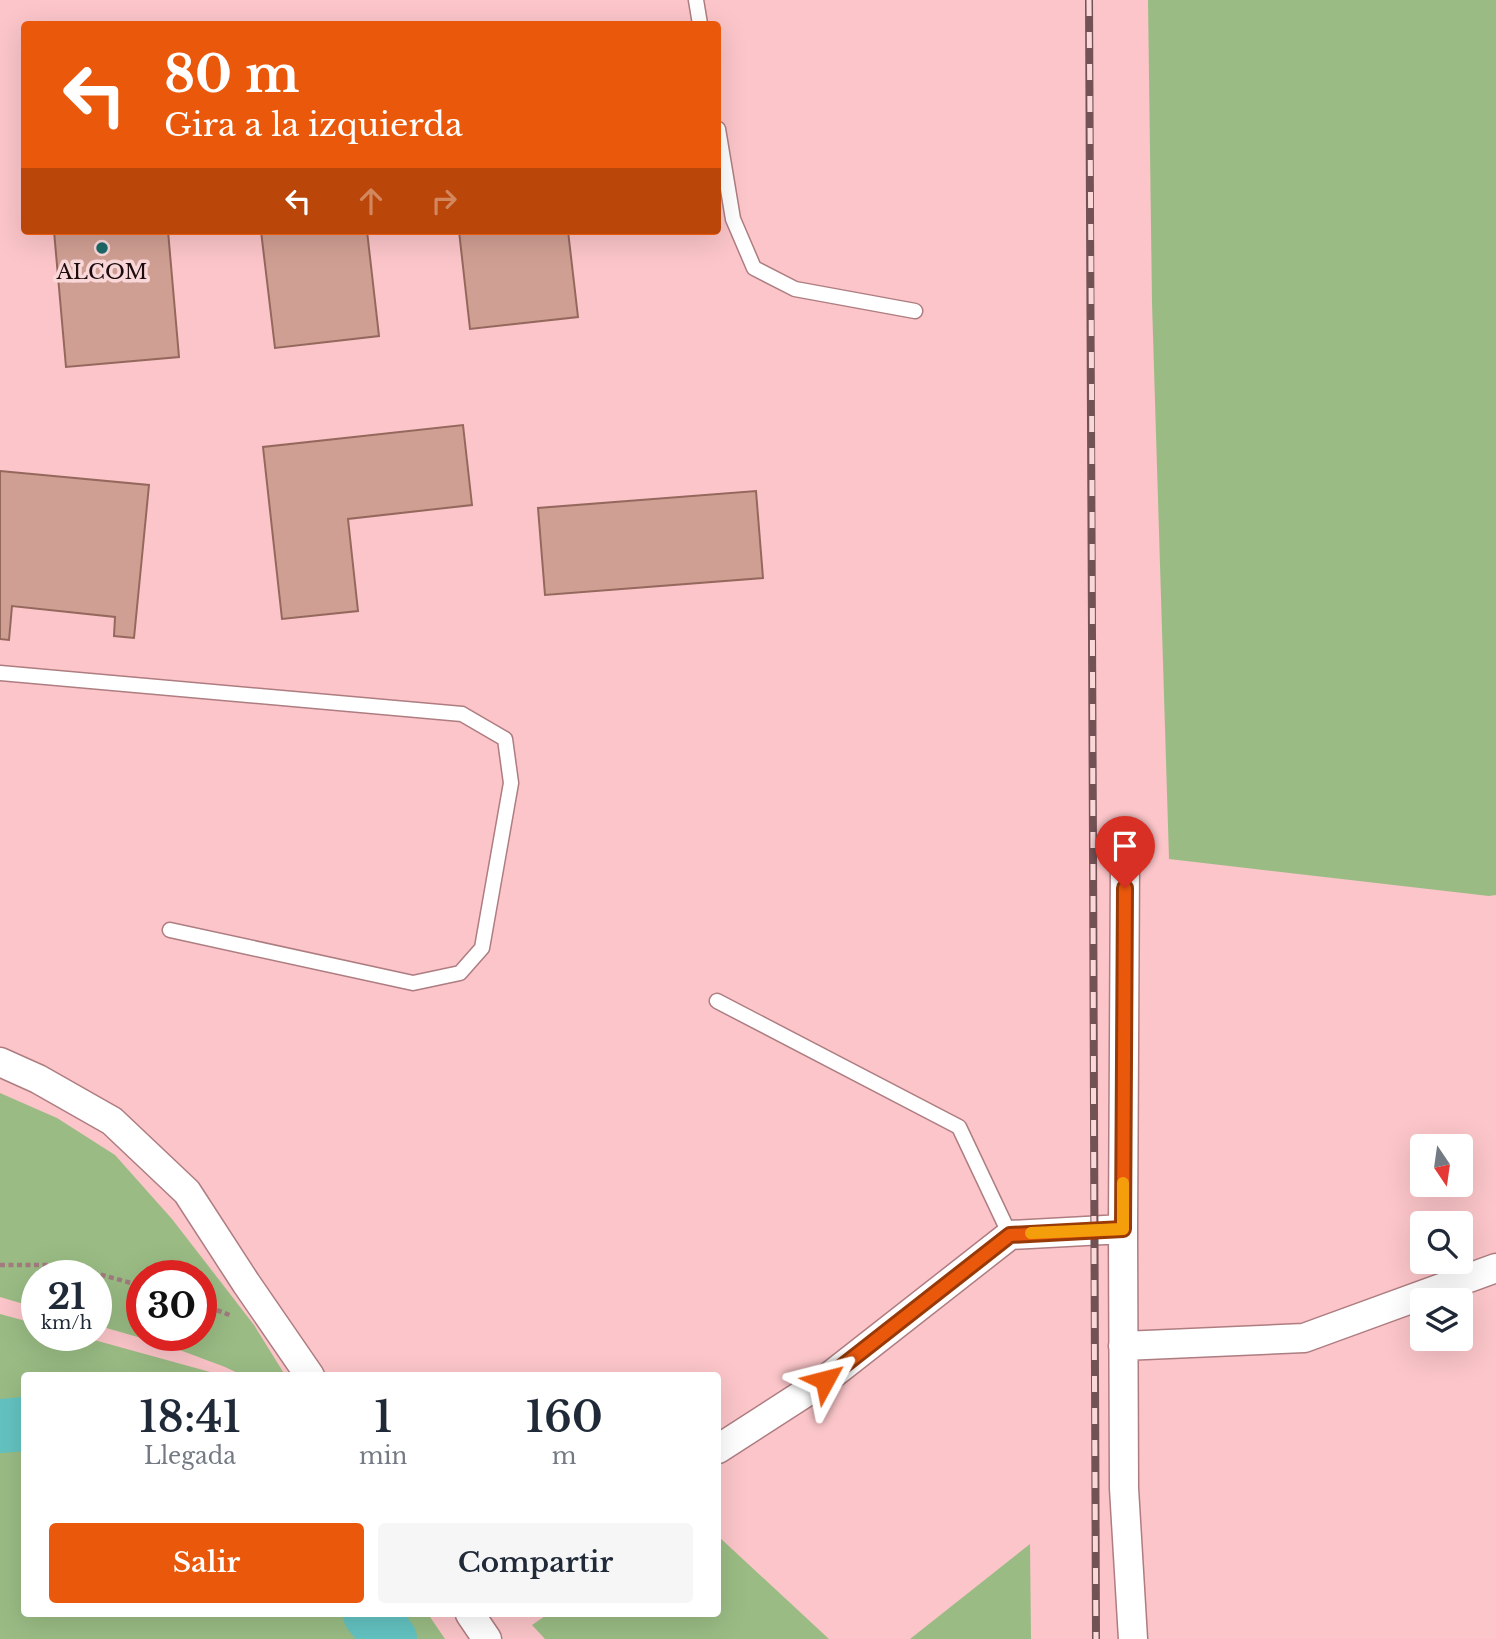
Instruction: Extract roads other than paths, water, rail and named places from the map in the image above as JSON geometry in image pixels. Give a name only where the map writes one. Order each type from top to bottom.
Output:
[{"type":"street","points":[[1125,862],[1124,1488],[1133,1639]]},
{"type":"street","points":[[0,1062],[38,1079],[112,1121],[187,1192],[307,1372]]},
{"type":"street","points":[[721,1447],[825,1380],[1010,1235],[1123,1229]]},
{"type":"street","points":[[1123,1346],[1304,1338],[1496,1268]]},
{"type":"street","points":[[472,1617],[487,1639]]},
{"type":"lane","points":[[696,0],[700,21]]},
{"type":"lane","points":[[721,147],[733,219],[754,268],[795,289],[915,311]]},
{"type":"lane","points":[[0,673],[461,714],[505,739],[511,783],[482,948],[460,973],[413,983],[170,930]]},
{"type":"lane","points":[[716,1001],[959,1127],[1010,1235]]},
{"type":"waterway","points":[[0,1426],[21,1424]]},
{"type":"waterway","points":[[372,1617],[390,1639]]},
{"type":"railway","points":[[1089,0],[1096,1639]]},
{"type":"place","name":"ALCOM","points":[[102,248]]}]
